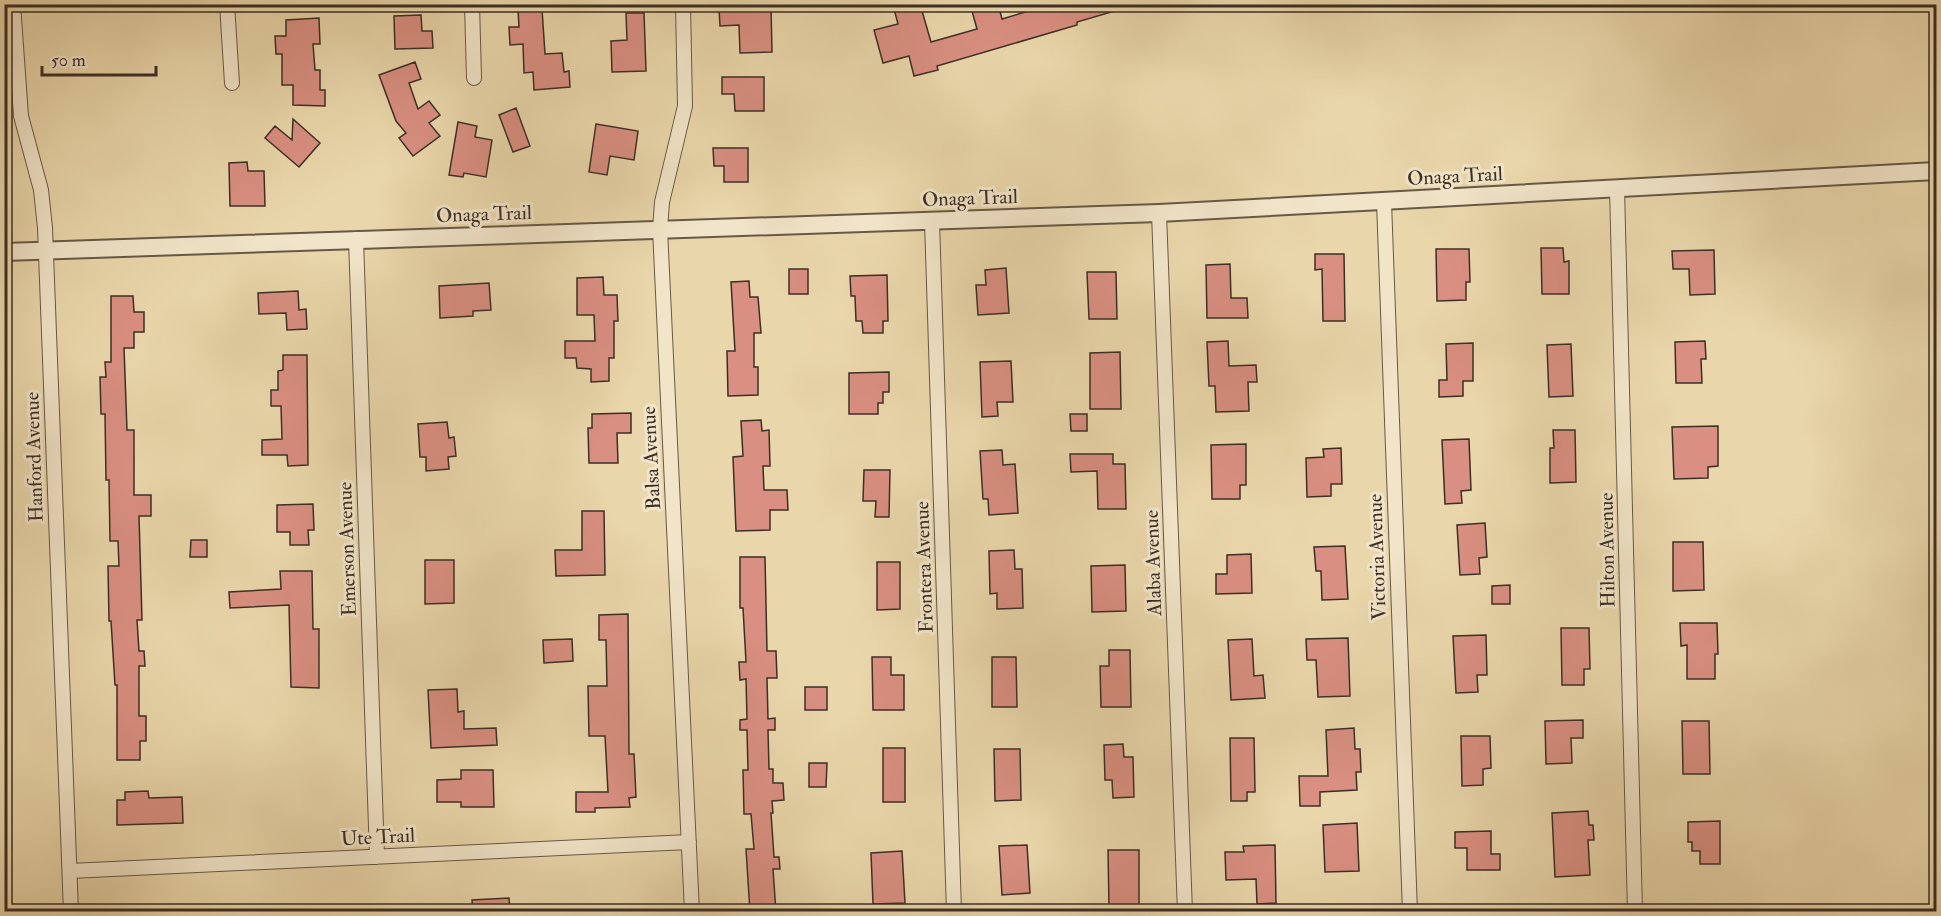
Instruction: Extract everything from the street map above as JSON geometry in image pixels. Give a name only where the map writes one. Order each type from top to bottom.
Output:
[{"type":"street","name":"Hanford Avenue","points":[[13,4],[21,116],[41,190],[45,250],[71,912]]},
{"type":"street","points":[[227,4],[232,83]]},
{"type":"street","points":[[472,4],[474,78]]},
{"type":"street","name":"Balsa Avenue","points":[[683,4],[685,106],[662,202],[660,229],[692,912]]},
{"type":"street","name":"Onaga Trail","points":[[4,252],[1159,213],[1936,171]]},
{"type":"street","name":"Hilton Avenue","points":[[1617,188],[1635,912]]},
{"type":"street","name":"Victoria Avenue","points":[[1384,202],[1410,912]]},
{"type":"street","name":"Alaba Avenue","points":[[1159,213],[1185,912]]},
{"type":"street","name":"Frontera Avenue","points":[[932,221],[954,912]]},
{"type":"street","name":"Emerson Avenue","points":[[356,239],[377,856]]},
{"type":"street","name":"Ute Trail","points":[[70,871],[689,842]]},
{"type":"building","points":[[920,4],[931,42],[977,29],[970,4],[998,4],[1002,19],[1052,4],[1125,4],[1125,8],[1077,22],[1077,25],[937,66],[938,70],[914,76],[909,56],[883,63],[874,30],[898,24],[894,9]]},
{"type":"building","points":[[771,7],[772,52],[740,53],[739,25],[720,26],[719,9]]},
{"type":"building","points":[[542,9],[545,54],[562,53],[564,72],[569,71],[570,87],[534,90],[533,72],[524,73],[523,44],[510,45],[509,27],[519,27],[518,10]]},
{"type":"building","points":[[626,13],[644,13],[646,71],[612,72],[611,41],[627,40]]},
{"type":"building","points":[[421,15],[422,31],[432,31],[433,48],[395,49],[394,16]]},
{"type":"building","points":[[319,18],[320,44],[313,44],[315,70],[320,70],[320,90],[325,90],[325,106],[293,105],[293,85],[282,85],[282,54],[276,54],[275,36],[286,36],[286,20]]},
{"type":"building","points":[[415,62],[421,79],[409,83],[418,109],[429,101],[440,115],[429,123],[440,136],[413,156],[399,138],[406,133],[396,121],[379,75]]},
{"type":"building","points":[[722,77],[764,77],[764,111],[735,111],[734,94],[722,94]]},
{"type":"building","points":[[516,108],[530,146],[513,152],[499,115]]},
{"type":"building","points":[[293,119],[320,143],[299,167],[265,138],[275,126],[292,140]]},
{"type":"building","points":[[458,122],[477,126],[475,137],[492,140],[486,177],[464,173],[463,177],[449,175]]},
{"type":"building","points":[[596,124],[638,131],[634,160],[610,156],[607,175],[589,172]]},
{"type":"building","points":[[713,148],[748,148],[748,182],[724,182],[724,166],[714,166]]},
{"type":"building","points":[[247,162],[248,171],[264,171],[265,206],[230,206],[229,163]]},
{"type":"building","points":[[1541,248],[1563,248],[1564,262],[1569,261],[1569,294],[1542,294]]},
{"type":"building","points":[[1436,249],[1469,249],[1470,282],[1466,282],[1466,300],[1437,301]]},
{"type":"building","points":[[1714,250],[1715,294],[1690,295],[1689,269],[1673,269],[1672,251]]},
{"type":"building","points":[[1315,254],[1344,254],[1345,321],[1323,321],[1322,269],[1315,270]]},
{"type":"building","points":[[1230,264],[1231,298],[1247,298],[1248,318],[1207,318],[1206,265]]},
{"type":"building","points":[[1006,268],[1009,313],[978,315],[976,285],[986,285],[985,270]]},
{"type":"building","points":[[789,269],[808,269],[808,294],[789,294]]},
{"type":"building","points":[[1087,272],[1116,272],[1117,319],[1089,319]]},
{"type":"building","points":[[887,275],[888,321],[883,321],[883,333],[863,333],[862,321],[856,321],[855,296],[851,296],[850,276]]},
{"type":"building","points":[[603,277],[604,295],[617,295],[618,321],[614,321],[614,358],[609,358],[609,381],[591,382],[591,369],[577,368],[576,358],[565,358],[565,341],[595,341],[594,315],[577,315],[577,278]]},
{"type":"building","points":[[749,281],[750,297],[758,297],[761,333],[754,333],[754,367],[758,367],[758,395],[728,396],[727,351],[735,351],[731,282]]},
{"type":"building","points":[[489,283],[491,310],[473,311],[473,316],[440,318],[439,286]]},
{"type":"building","points":[[298,291],[299,310],[306,309],[307,329],[287,330],[286,313],[259,314],[258,293]]},
{"type":"building","points":[[111,296],[133,296],[134,312],[144,312],[144,332],[134,332],[134,348],[124,348],[127,430],[134,430],[134,495],[151,495],[151,516],[139,516],[142,620],[137,620],[139,651],[144,651],[145,666],[139,666],[139,716],[146,716],[146,741],[140,741],[140,760],[117,760],[117,685],[115,685],[111,621],[109,621],[108,566],[119,566],[118,541],[110,541],[105,414],[101,414],[100,377],[106,377],[105,362],[111,362]]},
{"type":"building","points":[[1228,341],[1229,366],[1256,365],[1257,382],[1248,382],[1249,411],[1216,412],[1215,386],[1209,386],[1207,342]]},
{"type":"building","points":[[1705,341],[1706,359],[1701,359],[1702,383],[1676,383],[1675,342]]},
{"type":"building","points":[[1473,343],[1473,381],[1463,381],[1463,396],[1439,397],[1439,380],[1447,380],[1446,344]]},
{"type":"building","points":[[1571,344],[1573,396],[1549,397],[1547,345]]},
{"type":"building","points":[[1120,352],[1121,409],[1090,409],[1090,353]]},
{"type":"building","points":[[283,355],[307,355],[308,465],[288,466],[287,455],[262,455],[262,440],[282,439],[281,406],[271,406],[271,390],[278,390],[278,371],[283,370]]},
{"type":"building","points":[[1011,361],[1013,402],[997,402],[998,416],[982,417],[980,362]]},
{"type":"building","points":[[889,372],[889,392],[883,392],[883,403],[878,403],[878,414],[849,414],[849,373]]},
{"type":"building","points":[[631,413],[631,433],[617,433],[618,463],[589,463],[588,428],[592,428],[592,414]]},
{"type":"building","points":[[1070,414],[1087,414],[1087,431],[1071,431]]},
{"type":"building","points":[[761,420],[762,431],[769,430],[770,466],[763,466],[764,490],[787,490],[788,510],[770,510],[770,530],[736,531],[733,457],[743,456],[741,421]]},
{"type":"building","points":[[447,422],[449,438],[454,437],[456,456],[448,457],[449,469],[426,471],[426,457],[420,457],[418,424]]},
{"type":"building","points":[[1718,426],[1718,466],[1708,467],[1708,478],[1674,479],[1672,427]]},
{"type":"building","points":[[1553,430],[1575,430],[1576,482],[1550,483],[1550,448],[1554,448]]},
{"type":"building","points":[[1469,439],[1471,490],[1461,491],[1462,503],[1445,504],[1442,440]]},
{"type":"building","points":[[1246,444],[1246,485],[1240,485],[1240,499],[1212,499],[1211,445]]},
{"type":"building","points":[[1341,448],[1342,484],[1331,484],[1331,496],[1307,497],[1306,458],[1324,457],[1323,449]]},
{"type":"building","points":[[1002,450],[1003,465],[1015,464],[1018,513],[989,515],[988,499],[983,499],[980,451]]},
{"type":"building","points":[[1070,454],[1113,454],[1113,464],[1125,464],[1126,509],[1098,509],[1097,471],[1071,472]]},
{"type":"building","points":[[864,470],[890,470],[889,517],[875,517],[876,501],[863,501]]},
{"type":"building","points":[[313,504],[314,530],[308,530],[309,545],[290,545],[290,532],[277,532],[277,505]]},
{"type":"building","points":[[582,511],[604,511],[605,575],[556,576],[555,550],[582,550]]},
{"type":"building","points":[[1485,523],[1487,557],[1479,558],[1480,574],[1460,575],[1457,525]]},
{"type":"building","points":[[191,540],[207,540],[207,557],[190,557]]},
{"type":"building","points":[[1673,542],[1703,542],[1704,590],[1673,591]]},
{"type":"building","points":[[1345,546],[1348,599],[1322,600],[1321,571],[1316,571],[1314,547]]},
{"type":"building","points":[[1014,550],[1015,569],[1022,569],[1023,608],[997,609],[997,593],[990,594],[989,551]]},
{"type":"building","points":[[1251,554],[1252,593],[1216,594],[1216,574],[1227,574],[1227,555]]},
{"type":"building","points":[[740,557],[765,557],[767,651],[776,651],[777,678],[767,678],[768,719],[775,718],[775,730],[768,730],[769,769],[773,769],[773,783],[783,783],[784,800],[772,801],[773,813],[771,813],[774,857],[779,857],[780,869],[773,869],[776,912],[750,912],[746,849],[754,849],[751,814],[744,814],[743,770],[748,770],[747,730],[740,730],[740,720],[747,719],[746,679],[740,680],[739,662],[746,662],[743,608],[740,608]]},
{"type":"building","points":[[425,560],[454,560],[454,603],[425,604]]},
{"type":"building","points":[[877,562],[900,562],[900,609],[877,610]]},
{"type":"building","points":[[1125,565],[1126,611],[1092,612],[1091,566]]},
{"type":"building","points":[[280,571],[312,571],[313,629],[319,629],[319,688],[291,687],[289,605],[230,608],[229,592],[281,589]]},
{"type":"building","points":[[1510,585],[1510,604],[1492,604],[1492,586]]},
{"type":"building","points":[[628,614],[629,754],[634,754],[636,797],[629,798],[630,807],[595,808],[595,812],[576,812],[576,792],[608,792],[605,736],[589,736],[588,686],[607,686],[606,640],[599,640],[599,615]]},
{"type":"building","points":[[1680,623],[1717,623],[1718,654],[1715,654],[1715,679],[1687,679],[1687,645],[1681,646]]},
{"type":"building","points":[[1561,628],[1589,628],[1590,669],[1584,669],[1584,685],[1562,685]]},
{"type":"building","points":[[1486,635],[1487,675],[1477,675],[1478,692],[1456,693],[1453,636]]},
{"type":"building","points":[[1348,638],[1350,696],[1318,697],[1316,660],[1307,660],[1306,639]]},
{"type":"building","points":[[572,639],[573,661],[544,663],[543,640]]},
{"type":"building","points":[[1252,639],[1254,676],[1263,675],[1265,698],[1231,700],[1228,640]]},
{"type":"building","points":[[1109,650],[1130,650],[1131,707],[1101,707],[1100,666],[1109,666]]},
{"type":"building","points":[[872,657],[891,657],[891,675],[904,675],[904,710],[873,710]]},
{"type":"building","points":[[992,657],[1016,657],[1017,707],[992,707]]},
{"type":"building","points":[[805,687],[827,687],[827,710],[805,710]]},
{"type":"building","points":[[457,689],[458,712],[464,711],[464,729],[496,728],[497,745],[431,748],[428,690]]},
{"type":"building","points":[[1583,720],[1583,738],[1571,738],[1572,763],[1546,764],[1545,721]]},
{"type":"building","points":[[1682,721],[1709,721],[1710,774],[1683,774]]},
{"type":"building","points":[[1354,728],[1355,749],[1360,749],[1361,772],[1356,772],[1357,790],[1320,792],[1320,806],[1300,806],[1299,776],[1328,776],[1326,730]]},
{"type":"building","points":[[1461,736],[1490,736],[1491,768],[1483,769],[1483,785],[1462,786]]},
{"type":"building","points":[[1230,738],[1254,738],[1255,792],[1247,792],[1247,801],[1231,801]]},
{"type":"building","points":[[1123,744],[1124,757],[1133,757],[1134,797],[1113,798],[1112,780],[1105,780],[1104,745]]},
{"type":"building","points":[[883,748],[905,748],[905,802],[883,802]]},
{"type":"building","points":[[994,749],[1020,749],[1021,800],[995,801]]},
{"type":"building","points":[[809,763],[827,763],[826,787],[809,787]]},
{"type":"building","points":[[461,770],[493,770],[494,807],[461,807],[461,802],[437,802],[437,780],[461,779]]},
{"type":"building","points":[[148,791],[149,798],[182,797],[183,823],[117,825],[117,800],[125,800],[125,792]]},
{"type":"building","points":[[1588,811],[1589,825],[1593,825],[1594,840],[1588,840],[1590,875],[1555,877],[1552,813]]},
{"type":"building","points":[[1720,821],[1720,864],[1700,864],[1700,851],[1692,851],[1692,842],[1688,842],[1688,822]]},
{"type":"building","points":[[1357,823],[1359,871],[1325,872],[1323,825]]},
{"type":"building","points":[[1491,831],[1491,854],[1500,854],[1500,870],[1467,870],[1467,848],[1455,848],[1455,832]]},
{"type":"building","points":[[1027,845],[1030,893],[1002,895],[999,846]]},
{"type":"building","points":[[1275,845],[1276,903],[1257,904],[1256,879],[1226,880],[1225,852],[1244,852],[1243,846]]},
{"type":"building","points":[[1108,850],[1139,850],[1139,907],[1109,907]]},
{"type":"building","points":[[902,851],[905,903],[873,904],[871,853]]},
{"type":"building","points":[[509,898],[510,912],[473,912],[472,900]]}]
